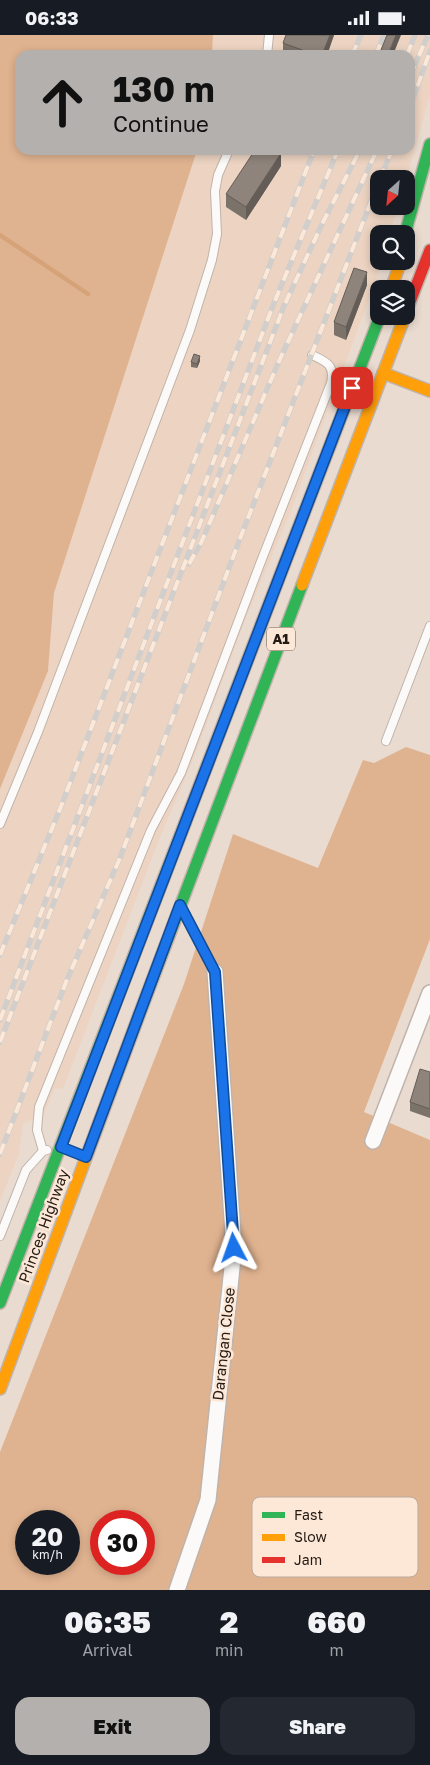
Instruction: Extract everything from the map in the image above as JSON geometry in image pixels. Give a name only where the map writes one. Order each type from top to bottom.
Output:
[{"type":"main road","points":[[408,225],[430,144]]},
{"type":"main road","points":[[415,225],[430,186]]},
{"type":"main road","points":[[415,289],[430,251]]},
{"type":"main road","name":"Princes Highway","points":[[0,1303],[65,1148],[377,325]]},
{"type":"main road","name":"Princes Highway","points":[[0,1389],[82,1156],[402,325]]},
{"type":"main road","points":[[383,373],[430,391]]},
{"type":"street","name":"Darangan Close","points":[[177,1590],[208,1500],[234,1248],[215,972]]},
{"type":"street","points":[[373,1141],[430,993]]},
{"type":"lane","points":[[268,50],[270,35]]},
{"type":"lane","points":[[0,824],[38,732],[190,330],[212,260],[217,234],[215,191],[218,175],[227,155]]},
{"type":"lane","points":[[43,1151],[37,1130],[39,1107],[151,830],[181,773],[256,573],[331,383],[333,371],[329,363],[312,355]]},
{"type":"lane","points":[[386,741],[430,626]]},
{"type":"lane","points":[[180,905],[215,972]]},
{"type":"lane","points":[[0,1236],[26,1170],[43,1151],[65,1148]]},
{"type":"shaded area","points":[[0,35],[213,35],[212,50],[15,50],[15,155],[195,155],[54,593],[48,671],[0,789]]},
{"type":"shaded area","points":[[213,35],[430,35],[430,96],[415,148],[415,50],[212,50]]},
{"type":"shaded area","points":[[195,155],[413,155],[409,170],[370,170],[370,215],[395,215],[393,225],[370,225],[370,270],[379,270],[376,280],[370,280],[370,296],[292,508],[244,623],[196,753],[159,840],[63,1089],[55,1088],[44,1114],[23,1124],[19,1154],[0,1201],[0,789],[48,671],[54,593]]},
{"type":"shaded area","points":[[406,747],[430,755],[430,939],[364,1112],[430,1140],[430,1590],[0,1590],[0,1452],[184,984],[233,834],[318,868],[363,760],[374,763]]},
{"type":"building","points":[[286,35],[330,35],[324,50],[302,50],[283,43]]},
{"type":"building","points":[[387,35],[396,35],[390,50],[381,50]]},
{"type":"building","points":[[252,155],[280,155],[246,207],[226,194]]},
{"type":"building","points":[[354,268],[367,272],[346,327],[334,322]]},
{"type":"building","points":[[194,354],[200,356],[197,364],[191,362]]},
{"type":"building","points":[[420,1069],[430,1072],[430,1109],[410,1102]]},
{"type":"waterway","points":[[0,235],[88,294]]},
{"type":"railway","points":[[354,50],[361,35]]},
{"type":"railway","points":[[378,50],[384,35]]},
{"type":"railway","points":[[409,50],[415,35]]},
{"type":"railway","points":[[415,65],[428,35]]},
{"type":"railway","points":[[415,93],[430,51]]},
{"type":"railway","points":[[0,955],[60,809],[312,155]]},
{"type":"railway","points":[[0,1020],[274,303],[336,155]]},
{"type":"railway","points":[[0,1042],[284,306],[322,224],[357,155]]},
{"type":"railway","points":[[189,564],[201,543],[280,359],[375,155]]},
{"type":"railway","points":[[384,170],[390,155]]},
{"type":"railway","points":[[0,1154],[66,982],[120,858],[241,536],[370,204]]},
{"type":"traffic: fast","points":[[408,225],[430,144]]},
{"type":"traffic: fast","points":[[304,513],[377,325]]},
{"type":"traffic: fast","points":[[139,1015],[302,585]]},
{"type":"traffic: fast","points":[[0,1303],[185,823]]},
{"type":"traffic: slow","points":[[394,280],[398,270]]},
{"type":"traffic: slow","points":[[302,585],[402,325]]},
{"type":"traffic: slow","points":[[383,373],[430,391]]},
{"type":"traffic: slow","points":[[185,823],[304,513]]},
{"type":"traffic: slow","points":[[0,1389],[139,1015]]},
{"type":"traffic: jam","points":[[415,289],[430,250]]},
{"type":"route","points":[[234,1248],[215,972],[180,905],[86,1157],[61,1147],[149,913],[352,388]]}]
